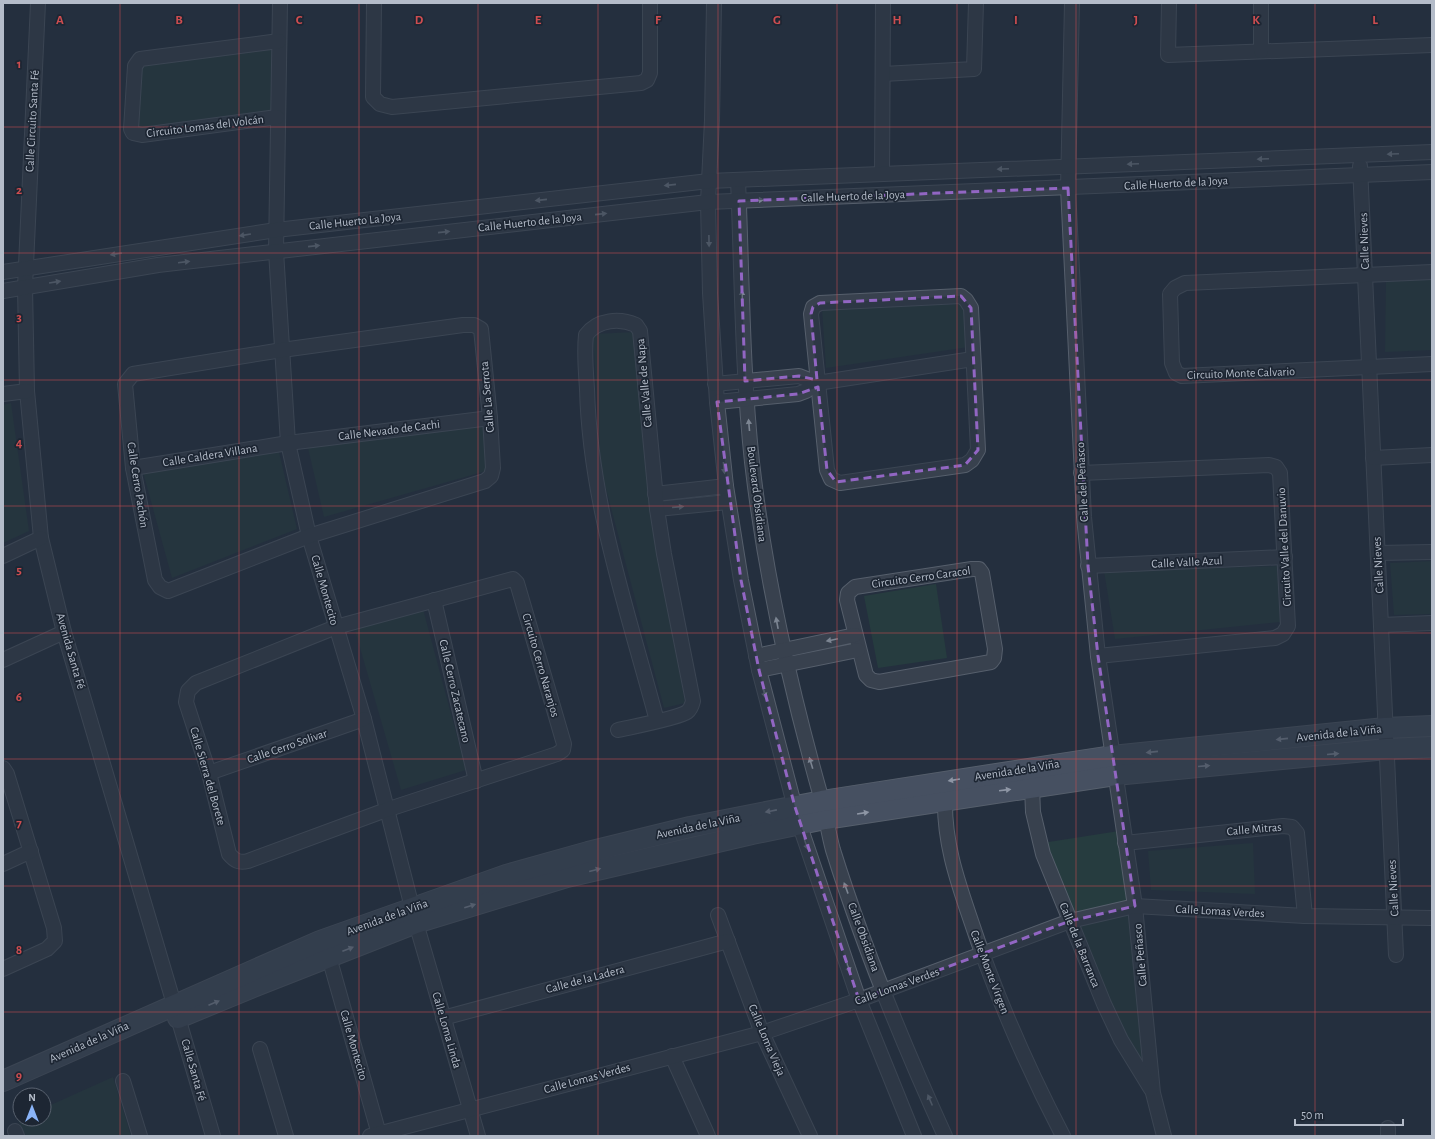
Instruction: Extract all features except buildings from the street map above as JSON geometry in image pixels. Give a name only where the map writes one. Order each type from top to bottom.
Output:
[{"type":"street","name":"Calle Circuito Santa Fé","points":[[25,287],[38,3]]},
{"type":"street","name":"Calle Montecito","points":[[280,3],[278,41],[276,251],[288,443],[310,536],[364,719],[414,915]]},
{"type":"street","points":[[377,3],[374,3],[373,97],[380,104],[392,107],[641,83],[647,80],[650,73],[650,3]]},
{"type":"street","points":[[714,3],[712,120],[708,202],[710,293],[715,384],[728,502],[741,580],[759,670],[797,815]]},
{"type":"street","points":[[882,174],[884,3]]},
{"type":"street","points":[[883,74],[974,69],[976,3]]},
{"type":"street","name":"Calle del Peñasco","points":[[1072,3],[1068,188],[1081,473],[1088,566],[1098,656],[1114,765]]},
{"type":"street","points":[[1169,3],[1168,55],[1432,45]]},
{"type":"street","points":[[1261,3],[1261,51]]},
{"type":"street","name":"Circuito Lomas del Volcán","points":[[277,117],[138,135],[131,129],[134,66],[140,59],[278,41]]},
{"type":"street","name":"Calle Huerto La Joya","points":[[3,272],[276,230],[709,181],[1432,152]]},
{"type":"street","name":"Calle Nieves","points":[[1360,155],[1396,955]]},
{"type":"street","name":"Calle Huerto de la Joya","points":[[276,251],[708,202],[1432,172]]},
{"type":"street","name":"Boulevard Obsidiana","points":[[738,180],[745,381],[760,525],[784,657],[823,810]]},
{"type":"street","points":[[3,291],[158,265],[276,251]]},
{"type":"street","points":[[1365,274],[1432,272]]},
{"type":"street","name":"Circuito Monte Calvario","points":[[1365,274],[1185,283],[1180,285],[1170,294],[1172,364],[1176,372],[1182,376],[1370,368]]},
{"type":"street","name":"Avenida Santa Fé","points":[[25,287],[27,391],[41,538],[64,632],[176,1011]]},
{"type":"street","points":[[961,296],[972,308],[978,450],[972,460],[965,465],[836,482],[831,479],[827,470],[817,383],[811,314],[813,307],[820,303],[961,296]]},
{"type":"street","name":"Calle Valle de Napa","points":[[618,730],[658,721],[687,712],[692,707],[693,701],[664,554],[657,509],[640,330],[636,325],[629,322],[608,322],[598,325],[586,335],[588,410],[592,459],[605,524],[658,721]]},
{"type":"street","name":"Calle La Serrota","points":[[282,350],[474,325],[481,329],[490,418],[493,468],[491,476],[485,481],[310,536]]},
{"type":"street","name":"Calle Cerro Pachón","points":[[282,350],[133,374],[125,384],[133,468],[155,580],[160,587],[168,591],[310,536]]},
{"type":"street","points":[[717,402],[798,394],[806,391],[817,383],[973,359]]},
{"type":"street","points":[[1370,368],[1432,364]]},
{"type":"street","points":[[715,384],[799,376],[817,383]]},
{"type":"street","points":[[3,394],[27,391]]},
{"type":"street","name":"Calle Nevado de Cachi","points":[[288,443],[490,418]]},
{"type":"street","name":"Calle Caldera Villana","points":[[133,468],[288,443]]},
{"type":"street","points":[[1373,458],[1432,456]]},
{"type":"street","name":"Circuito Valle del Danuvio","points":[[1081,473],[1270,465],[1276,467],[1280,473],[1286,557],[1288,626],[1283,634],[1275,638],[1098,656]]},
{"type":"street","points":[[655,494],[726,486]]},
{"type":"street","points":[[657,509],[728,502]]},
{"type":"street","points":[[3,556],[41,538]]},
{"type":"street","points":[[1378,553],[1432,552]]},
{"type":"street","name":"Calle Valle Azul","points":[[1088,566],[1286,557]]},
{"type":"street","name":"Circuito Cerro Caracol","points":[[972,569],[979,570],[982,573],[995,649],[994,658],[991,662],[879,682],[871,680],[866,675],[858,650],[846,600],[848,593],[854,587],[972,569]]},
{"type":"street","name":"Circuito Cerro Naranjos","points":[[336,627],[513,579],[517,583],[564,744],[563,750],[557,754],[476,782],[386,810]]},
{"type":"street","name":"Calle Cerro Zacatecano","points":[[434,600],[476,782]]},
{"type":"street","points":[[1381,625],[1432,623]]},
{"type":"street","name":"Calle Sierra del Borete","points":[[336,627],[196,683],[188,691],[186,702],[209,773],[229,854],[234,860],[240,862],[248,861],[386,810]]},
{"type":"street","points":[[3,660],[64,632]]},
{"type":"street","points":[[759,670],[784,657],[854,635]]},
{"type":"street","points":[[756,656],[784,657],[858,650]]},
{"type":"street","name":"Calle Cerro Solivar","points":[[209,773],[364,719]]},
{"type":"street","name":"Avenida de la Viña","points":[[176,1011],[320,941],[797,815],[1114,765],[1385,728],[1432,726]]},
{"type":"street","name":"Avenida de la Viña","points":[[823,810],[945,799],[1032,787],[1114,765],[1432,747]]},
{"type":"street","name":"Calle Peñasco","points":[[1114,765],[1135,906],[1153,1093],[1164,1136]]},
{"type":"street","points":[[3,768],[7,774],[31,851],[54,928],[55,941],[47,949],[3,969]]},
{"type":"street","name":"Calle de la Barranca","points":[[1032,787],[1033,812],[1043,854],[1104,1004],[1121,1040],[1153,1093]]},
{"type":"street","name":"Calle Monte Virgen","points":[[945,799],[946,837],[954,870],[982,954],[1038,1088],[1063,1136]]},
{"type":"street","name":"Calle Obsidiana","points":[[823,810],[843,881],[884,990],[945,1136]]},
{"type":"street","name":"Calle Obsidiana","points":[[797,815],[859,1000],[914,1136]]},
{"type":"street","name":"Calle Mitras","points":[[1125,843],[1283,826],[1292,827],[1297,833],[1304,916]]},
{"type":"street","points":[[3,864],[31,851]]},
{"type":"street","name":"Calle Lomas Verdes","points":[[375,1135],[762,1033],[859,1000],[1070,921],[1135,906],[1304,916],[1432,918]]},
{"type":"street","name":"Avenida de la Viña","points":[[3,1080],[176,1011],[329,957],[414,915]]},
{"type":"street","name":"Calle Loma Linda","points":[[414,915],[478,1136]]},
{"type":"street","name":"Calle Loma Vieja","points":[[718,915],[762,1033],[810,1136]]},
{"type":"street","name":"Calle de la Ladera","points":[[443,1018],[728,941]]},
{"type":"street","name":"Calle Montecito","points":[[329,957],[375,1135]]},
{"type":"street","name":"Calle Santa Fé","points":[[176,1011],[213,1136]]},
{"type":"street","points":[[260,1049],[286,1136]]},
{"type":"street","points":[[672,1056],[708,1136]]},
{"type":"street","points":[[123,1081],[140,1136]]},
{"type":"highlighted area","points":[[1068,188],[1088,566],[1098,656],[1135,906],[1070,921],[859,1000],[795,807],[759,670],[741,580],[717,402],[798,394],[818,387],[827,470],[836,482],[965,465],[978,450],[971,308],[961,296],[820,303],[813,307],[811,314],[817,380],[799,376],[745,381],[739,201]]},
{"type":"green space","points":[[275,45],[271,113],[135,130],[140,64]]},
{"type":"green space","points":[[1432,279],[1432,350],[1385,352],[1386,281]]},
{"type":"green space","points":[[966,304],[969,347],[826,368],[822,308]]},
{"type":"green space","points":[[635,332],[652,519],[685,703],[664,708],[601,470],[593,334]]},
{"type":"green space","points":[[11,403],[29,531],[3,543],[3,405]]},
{"type":"green space","points":[[484,425],[486,471],[324,517],[308,448]]},
{"type":"green space","points":[[279,452],[297,529],[172,578],[143,472]]},
{"type":"green space","points":[[1432,561],[1432,614],[1394,615],[1390,563]]},
{"type":"green space","points":[[1277,566],[1280,622],[1115,639],[1104,571]]},
{"type":"green space","points":[[936,584],[947,658],[878,668],[864,596]]},
{"type":"green space","points":[[423,609],[466,770],[401,790],[354,627]]},
{"type":"green space","points":[[1119,831],[1133,903],[1073,918],[1042,843]]},
{"type":"green space","points":[[1253,843],[1255,894],[1151,890],[1148,851]]},
{"type":"green space","points":[[1132,910],[1147,1080],[1121,1036],[1075,924]]},
{"type":"green space","points":[[113,1077],[131,1136],[26,1136],[22,1127],[52,1127],[52,1104]]}]
